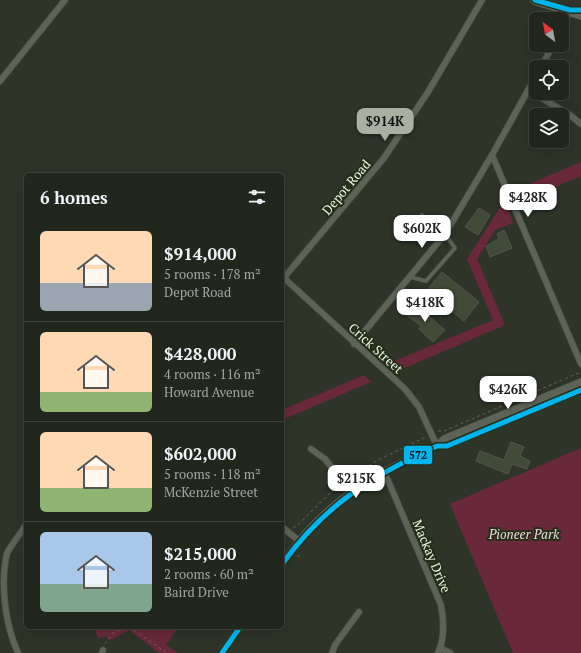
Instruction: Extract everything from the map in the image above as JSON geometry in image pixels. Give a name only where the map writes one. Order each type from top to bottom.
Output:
[{"type":"highway","points":[[535,0],[570,10],[581,15]]},
{"type":"highway","points":[[570,10],[581,10]]},
{"type":"street","points":[[0,81],[65,0]]},
{"type":"street","name":"Depot Road","points":[[284,278],[384,158],[428,92],[482,0]]},
{"type":"street","points":[[354,344],[445,234],[492,155],[528,90],[570,115],[581,124]]},
{"type":"street","points":[[492,155],[581,364]]},
{"type":"street","name":"Crick Street","points":[[284,280],[413,399],[437,446]]},
{"type":"street","points":[[284,561],[298,540],[350,492],[384,471],[437,446],[444,439],[581,382]]},
{"type":"street","points":[[437,446],[447,446],[581,390]]},
{"type":"street","points":[[311,449],[325,459],[350,492]]},
{"type":"street","name":"Mackay Drive","points":[[384,471],[441,605],[444,620],[439,651]]},
{"type":"street","points":[[18,653],[7,628],[1,595],[2,576],[6,554],[24,528]]},
{"type":"street","points":[[284,529],[298,540]]},
{"type":"street","points":[[332,653],[335,645],[359,612]]},
{"type":"street","points":[[222,653],[239,629]]},
{"type":"street","points":[[439,651],[450,653]]},
{"type":"lane","points":[[422,215],[417,222],[439,242]]},
{"type":"lane","points":[[410,277],[426,281],[455,248],[445,234]]},
{"type":"path","points":[[102,651],[107,639],[113,633],[122,629]]},
{"type":"path","points":[[132,629],[167,653]]},
{"type":"green space","points":[[581,162],[581,176],[520,202],[515,190]]},
{"type":"green space","points":[[505,200],[513,223],[495,230],[477,259],[505,325],[400,370],[392,362],[493,320],[467,259]]},
{"type":"green space","points":[[364,375],[371,382],[284,419],[284,409]]},
{"type":"green space","name":"Pioneer Park","points":[[581,448],[581,653],[513,653],[450,504]]},
{"type":"green space","points":[[95,629],[177,629],[166,645],[178,653],[159,653],[129,630],[111,640],[105,637],[98,638]]},
{"type":"building","points":[[479,208],[490,215],[478,235],[465,227]]},
{"type":"building","points":[[504,230],[512,248],[490,257],[486,246],[499,239],[497,234]]},
{"type":"building","points":[[442,272],[479,302],[464,321],[427,290]]},
{"type":"building","points":[[413,303],[445,330],[433,342],[419,329],[421,326],[404,313]]},
{"type":"building","points":[[511,442],[524,447],[520,456],[530,461],[527,469],[512,464],[508,474],[476,461],[480,451],[504,460]]},
{"type":"transit line","name":"572","points":[[535,0],[570,10],[581,10]]},
{"type":"transit line","name":"572","points":[[284,562],[315,525],[333,508],[370,481],[437,446],[447,446],[581,390]]},
{"type":"transit line","name":"572","points":[[222,653],[239,629]]}]
